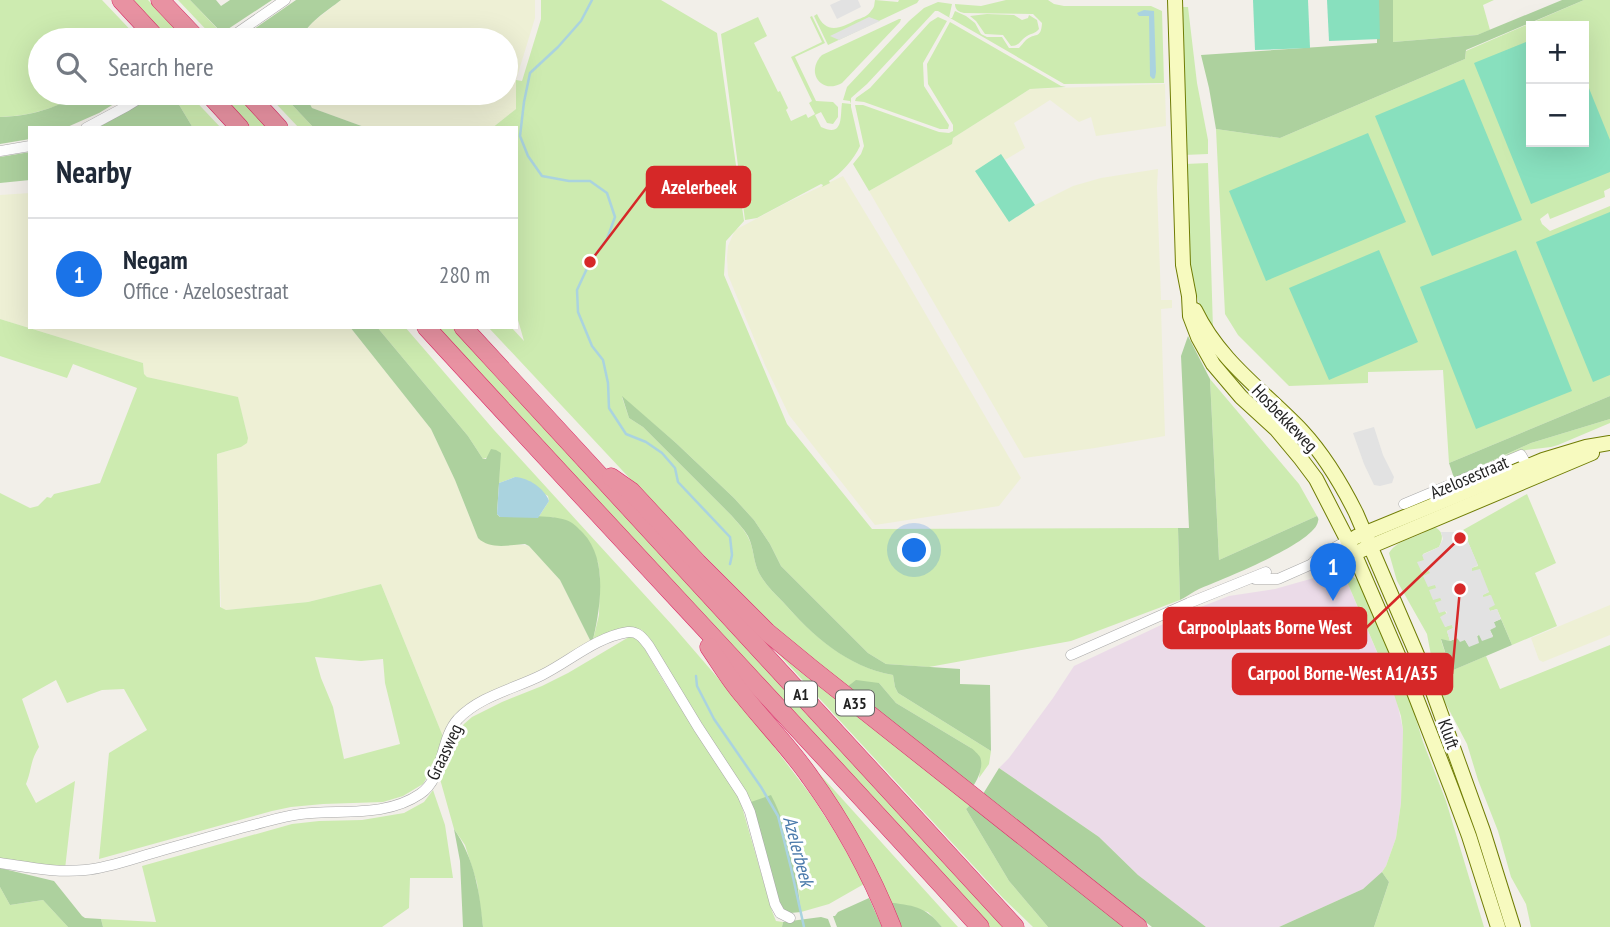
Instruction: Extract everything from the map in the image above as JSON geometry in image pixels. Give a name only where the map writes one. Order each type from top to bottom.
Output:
[{"type":"highway","points":[[121,0],[147,28]]},
{"type":"highway","points":[[160,0],[187,28]]},
{"type":"highway","points":[[219,105],[238,126]]},
{"type":"highway","points":[[258,105],[277,126]]},
{"type":"highway","name":"A1","points":[[428,329],[981,927]]},
{"type":"highway","name":"A1","points":[[465,329],[1015,927]]},
{"type":"highway","name":"A35","points":[[587,462],[631,491],[767,632],[1138,927]]},
{"type":"highway","points":[[677,600],[741,693],[809,775],[831,807],[854,846],[892,927]]},
{"type":"main road","name":"Hosbekkeweg","points":[[1175,0],[1183,265],[1189,296],[1189,316],[1213,364],[1236,392],[1276,429],[1316,479],[1351,546]]},
{"type":"main road","name":"Hosbekkeweg","points":[[1189,296],[1211,339],[1226,358],[1302,432],[1331,467],[1367,540]]},
{"type":"main road","name":"Azelosestraat","points":[[1351,546],[1530,472],[1590,454],[1610,443]]},
{"type":"main road","name":"Kluft","points":[[1367,540],[1443,718],[1513,927]]},
{"type":"main road","name":"Kluft","points":[[1351,546],[1424,716],[1469,836],[1498,927]]},
{"type":"street","points":[[244,28],[285,0]]},
{"type":"street","points":[[90,126],[129,105]]},
{"type":"street","points":[[0,151],[28,146]]},
{"type":"street","name":"Azelosestraat","points":[[1404,504],[1521,455],[1530,472]]},
{"type":"street","name":"Azelosestraat","points":[[1248,579],[1278,579],[1312,564],[1319,566],[1351,546]]},
{"type":"street","name":"Azelosestraat","points":[[1071,655],[1266,572]]},
{"type":"street","name":"Graasweg","points":[[0,863],[61,872],[99,868],[209,836],[291,816],[361,811],[405,802],[424,791],[433,781],[447,737],[453,726],[470,709],[545,673],[594,645],[632,632],[640,635],[649,646],[742,794],[750,812],[775,904],[780,913],[790,918]]},
{"type":"shaded area","points":[[841,0],[858,0],[861,7],[837,19],[830,5]]},
{"type":"shaded area","points":[[869,17],[880,21],[839,40],[830,36]]},
{"type":"shaded area","points":[[1374,427],[1394,477],[1392,483],[1380,486],[1374,485],[1353,433]]},
{"type":"shaded area","points":[[1463,530],[1478,565],[1472,568],[1472,571],[1480,569],[1489,592],[1483,597],[1491,595],[1495,605],[1489,608],[1490,611],[1497,609],[1501,619],[1494,622],[1496,627],[1490,630],[1493,637],[1482,641],[1477,635],[1479,643],[1469,647],[1465,640],[1460,642],[1457,638],[1450,641],[1447,631],[1453,628],[1452,625],[1445,627],[1440,617],[1447,613],[1439,613],[1435,603],[1442,600],[1433,600],[1429,590],[1436,588],[1435,585],[1428,587],[1423,576],[1430,573],[1422,573],[1417,562],[1424,560],[1422,555],[1439,547],[1443,539],[1441,532]]},
{"type":"shaded area","points":[[1342,570],[1396,697],[1403,730],[1401,803],[1396,838],[1386,866],[1380,875],[1363,889],[1279,927],[1206,927],[1138,875],[1099,837],[999,768],[1009,758],[1074,666],[1229,596],[1275,589]]},
{"type":"green space","points":[[0,0],[102,0],[129,28],[28,28],[28,105],[57,105],[22,115],[0,117]]},
{"type":"green space","points":[[132,0],[148,0],[175,28],[159,28]]},
{"type":"green space","points":[[178,0],[190,0],[217,28],[205,28]]},
{"type":"green space","points":[[190,0],[216,0],[221,6],[230,0],[272,0],[230,28],[217,28]]},
{"type":"green space","points":[[296,0],[341,0],[308,28],[255,28]]},
{"type":"green space","points":[[341,0],[535,0],[535,18],[518,73],[518,28],[308,28]]},
{"type":"green space","points":[[541,0],[661,0],[717,33],[744,221],[726,241],[724,275],[787,424],[872,529],[1178,528],[1180,600],[1071,641],[929,667],[886,664],[868,653],[781,566],[754,520],[734,498],[622,397],[629,418],[643,427],[740,526],[750,541],[761,577],[807,627],[846,657],[861,665],[893,675],[898,693],[991,751],[989,764],[979,778],[981,765],[971,748],[896,703],[879,683],[847,687],[774,626],[664,515],[490,329],[513,329],[524,341],[518,320],[518,126],[495,126],[518,105],[518,80],[522,81],[541,19]]},
{"type":"green space","points":[[875,0],[919,0],[828,45],[814,16],[817,14],[829,27],[839,27],[863,18],[874,7]]},
{"type":"green space","points":[[1006,0],[1048,0],[1064,6],[1151,6],[1162,11],[1164,83],[1064,84],[950,18],[955,11],[975,23],[981,34],[987,37],[1002,37],[1009,48],[1019,48],[1026,40],[1040,32],[1042,23],[1033,14],[964,13],[956,8],[955,4],[981,6]]},
{"type":"green space","points":[[1253,0],[1308,0],[1310,48],[1255,50]]},
{"type":"green space","points":[[1327,0],[1379,0],[1380,39],[1329,41]]},
{"type":"green space","points":[[1377,0],[1393,0],[1393,42],[1477,35],[1562,0],[1584,0],[1534,21],[1526,21],[1526,25],[1466,50],[1465,59],[1280,138],[1216,129],[1201,55],[1377,43]]},
{"type":"green space","points":[[1393,0],[1494,0],[1483,5],[1490,30],[1477,35],[1393,42]]},
{"type":"green space","points":[[1584,0],[1610,0],[1610,188],[1604,191],[1605,197],[1550,219],[1548,213],[1540,219],[1550,231],[1610,206],[1610,396],[1449,463],[1443,370],[1368,372],[1368,383],[1289,386],[1238,335],[1225,314],[1216,129],[1280,138],[1465,59],[1466,51],[1526,25],[1526,147],[1589,147],[1589,21],[1535,21]]},
{"type":"green space","points":[[938,2],[952,4],[949,17],[935,11],[851,98],[851,104],[850,101],[843,100],[847,87],[909,21],[924,8]]},
{"type":"green space","points":[[1180,7],[1188,7],[1208,154],[1184,155]]},
{"type":"green space","points":[[1014,15],[1022,20],[1029,15],[1037,20],[1039,29],[1011,46],[1003,35],[985,34],[970,16]]},
{"type":"green space","points":[[812,16],[825,43],[795,57],[816,101],[833,102],[838,107],[838,117],[833,124],[827,123],[821,112],[815,115],[821,127],[828,130],[837,128],[841,119],[842,103],[851,104],[860,146],[847,166],[829,181],[830,183],[822,187],[821,184],[757,218],[745,220],[721,34],[758,17],[767,36],[754,43],[778,92],[780,91],[791,121],[806,114],[808,118],[815,114],[809,103],[812,101],[791,57],[822,42],[810,17]]},
{"type":"green space","points":[[938,17],[947,21],[923,63],[924,86],[949,125],[948,129],[940,129],[855,101],[930,22]]},
{"type":"green space","points":[[899,19],[900,22],[842,83],[828,86],[818,80],[815,68],[822,55]]},
{"type":"green space","points":[[950,22],[1066,87],[1030,89],[953,138],[952,144],[869,191],[853,164],[864,146],[855,105],[863,105],[939,132],[953,131],[953,125],[928,84],[927,64]]},
{"type":"green space","points":[[1526,42],[1526,147],[1589,147],[1589,88],[1610,140],[1610,172],[1531,204],[1474,63]]},
{"type":"green space","points":[[1464,79],[1522,220],[1432,256],[1375,116]]},
{"type":"green space","points":[[1165,84],[1166,126],[1096,136],[1091,117],[1079,122],[1050,100],[1014,123],[1025,148],[1005,160],[1001,155],[1009,222],[1073,186],[1101,178],[1158,169],[1161,300],[1172,300],[1172,308],[1161,309],[1165,436],[1024,458],[869,191],[952,144],[953,138],[1030,89]]},
{"type":"green space","points":[[57,105],[112,105],[70,126],[28,126],[28,139],[0,144],[0,117]]},
{"type":"green space","points":[[138,105],[179,105],[192,126],[101,126]]},
{"type":"green space","points":[[179,105],[199,105],[219,126],[192,126]]},
{"type":"green space","points":[[231,105],[246,105],[266,126],[250,126]]},
{"type":"green space","points":[[277,105],[292,105],[312,126],[297,126]]},
{"type":"green space","points":[[292,105],[310,105],[312,108],[362,126],[312,126]]},
{"type":"green space","points":[[310,105],[516,105],[516,109],[495,126],[362,126],[312,108]]},
{"type":"green space","points":[[1368,133],[1406,222],[1266,281],[1229,191]]},
{"type":"green space","points":[[28,152],[28,180],[0,183],[0,157]]},
{"type":"green space","points":[[1001,154],[1035,205],[1009,222],[975,171]]},
{"type":"green space","points":[[1208,163],[1213,329],[1203,313],[1191,272],[1186,204],[1185,164]]},
{"type":"green space","points":[[843,176],[1021,478],[999,506],[875,525],[789,415],[765,365],[728,275],[728,246],[735,230]]},
{"type":"green space","points":[[28,193],[28,328],[0,319],[0,195]]},
{"type":"green space","points":[[1610,212],[1610,375],[1593,382],[1536,242]]},
{"type":"green space","points":[[1379,250],[1418,342],[1329,380],[1289,288]]},
{"type":"green space","points":[[1516,250],[1572,391],[1476,429],[1420,287]]},
{"type":"green space","points":[[0,319],[143,363],[147,377],[238,397],[247,443],[217,454],[220,607],[226,610],[308,602],[381,584],[444,739],[423,784],[403,796],[383,802],[291,807],[99,859],[109,753],[147,730],[124,689],[102,690],[67,703],[56,680],[22,699],[39,747],[26,784],[36,803],[75,781],[65,869],[0,858],[0,493],[30,508],[38,506],[54,494],[100,483],[137,388],[73,364],[67,378],[0,356]],"holes":[[[315,657],[361,661],[383,659],[385,683],[400,744],[344,759],[333,707]]]},
{"type":"green space","points":[[32,329],[352,329],[431,429],[478,538],[529,546],[560,580],[592,644],[558,664],[467,705],[457,713],[444,739],[381,584],[308,602],[221,609],[217,454],[241,447],[248,438],[238,398],[147,377],[144,375],[143,363]]},
{"type":"green space","points":[[352,329],[379,329],[468,436],[483,459],[486,459],[491,449],[501,453],[497,514],[500,517],[559,518],[571,522],[583,533],[591,544],[599,571],[600,601],[592,644],[560,580],[529,546],[494,545],[478,538],[431,429]]},
{"type":"green space","points":[[379,329],[407,329],[494,430],[673,626],[749,714],[813,798],[864,884],[829,904],[801,912],[789,843],[780,831],[752,806],[642,630],[622,629],[592,644],[599,615],[598,562],[553,517],[538,518],[549,501],[548,496],[515,477],[499,483],[500,453],[483,459],[468,436]]},
{"type":"green space","points":[[438,329],[457,329],[1003,927],[987,927]]},
{"type":"green space","points":[[1188,336],[1210,379],[1219,560],[1317,516],[1318,520],[1313,530],[1302,540],[1285,550],[1180,600],[1178,528],[1189,528],[1181,356]]},
{"type":"green space","points":[[1210,379],[1299,484],[1317,516],[1219,560]]},
{"type":"green space","points":[[622,396],[734,498],[754,520],[781,566],[868,653],[886,664],[960,669],[960,684],[990,685],[991,751],[898,693],[893,675],[876,671],[846,657],[806,627],[761,577],[750,541],[742,528],[643,427],[629,418]]},
{"type":"green space","points":[[1610,396],[1610,419],[1531,443],[1454,478],[1449,463]]},
{"type":"green space","points":[[1610,419],[1610,423],[1558,445],[1526,450],[1464,474],[1531,443]]},
{"type":"green space","points":[[1527,494],[1556,563],[1535,573],[1557,626],[1512,645],[1497,609],[1490,611],[1488,608],[1490,595],[1484,598],[1482,595],[1489,592],[1472,571],[1471,568],[1478,566],[1463,530]]},
{"type":"green space","points":[[1432,526],[1442,534],[1442,540],[1439,547],[1423,554],[1431,574],[1424,576],[1435,584],[1442,601],[1435,603],[1446,613],[1445,627],[1452,624],[1453,628],[1447,631],[1450,641],[1441,640],[1451,671],[1486,656],[1500,689],[1610,645],[1610,927],[1531,927],[1526,904],[1511,877],[1498,831],[1467,744],[1437,687],[1427,634],[1397,581],[1389,553],[1398,544]]},
{"type":"green space","points":[[1342,570],[1358,580],[1412,706],[1446,801],[1484,927],[1374,927],[1389,882],[1382,872],[1396,838],[1401,803],[1403,730],[1390,682]]},
{"type":"green space","points":[[1610,605],[1610,635],[1543,662],[1539,660],[1531,638]]},
{"type":"green space","points":[[1501,619],[1512,645],[1451,671],[1441,639],[1465,640],[1469,646],[1478,635],[1493,636],[1490,630],[1494,622]]},
{"type":"green space","points":[[634,634],[740,800],[772,911],[776,921],[783,922],[782,927],[483,927],[477,883],[465,845],[454,829],[440,779],[455,736],[472,717],[568,673]]},
{"type":"green space","points":[[762,636],[972,803],[966,809],[1009,881],[1048,927],[1033,927],[1003,898]]},
{"type":"green space","points":[[856,680],[879,683],[896,703],[971,748],[980,757],[981,764],[973,786],[847,687]]},
{"type":"green space","points":[[760,708],[958,927],[942,927],[928,912],[887,902]]},
{"type":"green space","points":[[999,768],[1099,837],[1138,875],[1206,927],[1152,927],[983,794]]},
{"type":"green space","points":[[433,790],[445,825],[453,878],[410,878],[409,908],[382,927],[103,927],[101,919],[156,922],[142,866],[292,824],[362,820],[404,813],[424,802]]},
{"type":"green space","points":[[771,795],[788,837],[801,912],[780,914],[748,803]]},
{"type":"green space","points":[[972,803],[1130,927],[1048,927],[1009,881],[966,809]]},
{"type":"green space","points":[[454,829],[467,852],[475,876],[483,927],[463,927],[460,861]]},
{"type":"green space","points":[[0,868],[54,881],[82,916],[101,919],[103,927],[68,927],[43,900],[10,905],[0,887]]},
{"type":"green space","points":[[1382,872],[1389,882],[1374,927],[1279,927],[1363,889]]},
{"type":"green space","points":[[0,887],[10,905],[43,900],[68,927],[0,927]]},
{"type":"green space","points":[[869,898],[882,927],[837,927],[833,916]]},
{"type":"green space","points":[[887,902],[924,910],[942,927],[896,927]]},
{"type":"green space","points":[[821,917],[828,919],[831,927],[782,927],[783,922]]},
{"type":"water","points":[[1144,10],[1154,11],[1156,72],[1153,79],[1150,76],[1149,16],[1139,16],[1137,13]]},
{"type":"water","points":[[515,477],[535,484],[547,496],[549,501],[538,518],[500,517],[497,514],[499,483]]},
{"type":"waterway","name":"Azelerbeek","points":[[592,0],[581,21],[530,73],[520,136],[528,156],[542,176],[569,181],[590,181],[607,193],[615,217],[607,239],[590,262],[577,290],[578,312],[592,346],[603,360],[608,383],[609,408],[626,434],[646,442],[662,453],[675,468],[678,482],[730,537],[730,564]]},
{"type":"waterway","name":"Azelerbeek","points":[[696,676],[697,686],[714,719],[778,816],[804,927]]},
{"type":"place","name":"Azelerbeek","points":[[590,262]]},
{"type":"place","name":"Carpoolplaats Borne West","points":[[1460,538]]},
{"type":"place","name":"Carpool Borne-West A1/A35","points":[[1460,589]]},
{"type":"place","name":"Negam","points":[[1333,601]]}]
